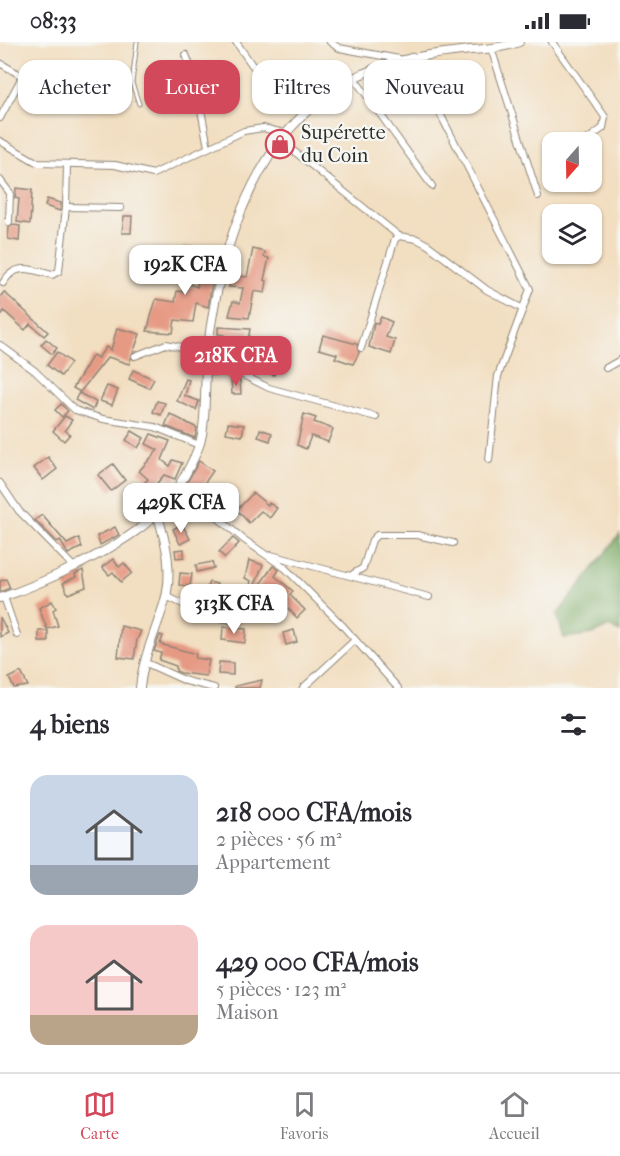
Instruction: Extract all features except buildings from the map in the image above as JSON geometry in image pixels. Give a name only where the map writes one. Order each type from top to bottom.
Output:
[{"type":"street","points":[[236,42],[252,65]]},
{"type":"street","points":[[330,42],[339,48],[399,59]]},
{"type":"street","points":[[552,42],[605,117],[603,128],[598,132]]},
{"type":"street","points":[[432,186],[354,78],[399,59],[514,43]]},
{"type":"street","points":[[491,48],[538,196]]},
{"type":"street","points":[[186,55],[195,78],[208,147]]},
{"type":"street","points":[[411,57],[528,281],[530,289],[498,376],[489,460]]},
{"type":"street","points":[[0,63],[18,74]]},
{"type":"street","points":[[0,118],[18,84]]},
{"type":"street","points":[[17,636],[2,598],[73,566],[112,544],[157,513],[178,485],[199,445],[207,352],[229,241],[253,185],[282,136],[303,114]]},
{"type":"street","points":[[0,141],[38,163],[115,165],[153,174],[243,131],[263,128],[282,136],[399,236],[417,239],[428,245],[487,290],[523,309]]},
{"type":"street","points":[[3,283],[8,273],[18,268],[29,268],[52,275],[59,271],[66,207],[67,165]]},
{"type":"street","points":[[0,180],[10,193],[9,222]]},
{"type":"street","points":[[66,207],[121,208]]},
{"type":"street","points":[[360,348],[381,277],[395,239],[399,236]]},
{"type":"street","points":[[135,356],[166,344],[207,352]]},
{"type":"street","points":[[0,345],[35,371],[75,410],[103,419],[155,427],[199,445]]},
{"type":"street","points":[[606,368],[620,360]]},
{"type":"street","points":[[205,372],[237,372],[269,388],[376,417]]},
{"type":"street","points":[[0,483],[19,512],[73,566]]},
{"type":"street","points":[[178,485],[243,539],[268,554],[310,591],[398,688]]},
{"type":"street","points":[[140,688],[144,662],[166,596],[167,548],[157,513]]},
{"type":"street","points":[[352,575],[363,568],[372,540],[377,535],[417,535],[453,543]]},
{"type":"street","points":[[268,554],[429,597]]},
{"type":"street","points":[[166,596],[210,617],[240,621]]},
{"type":"street","points":[[303,688],[355,640]]},
{"type":"street","points":[[144,662],[186,681],[214,688]]},
{"type":"lane","points":[[137,42],[132,83],[139,104]]},
{"type":"green space","points":[[620,534],[620,632],[609,626],[593,634],[564,638],[557,615]]},
{"type":"place","name":"Supérette du Coin","points":[[280,144]]}]
